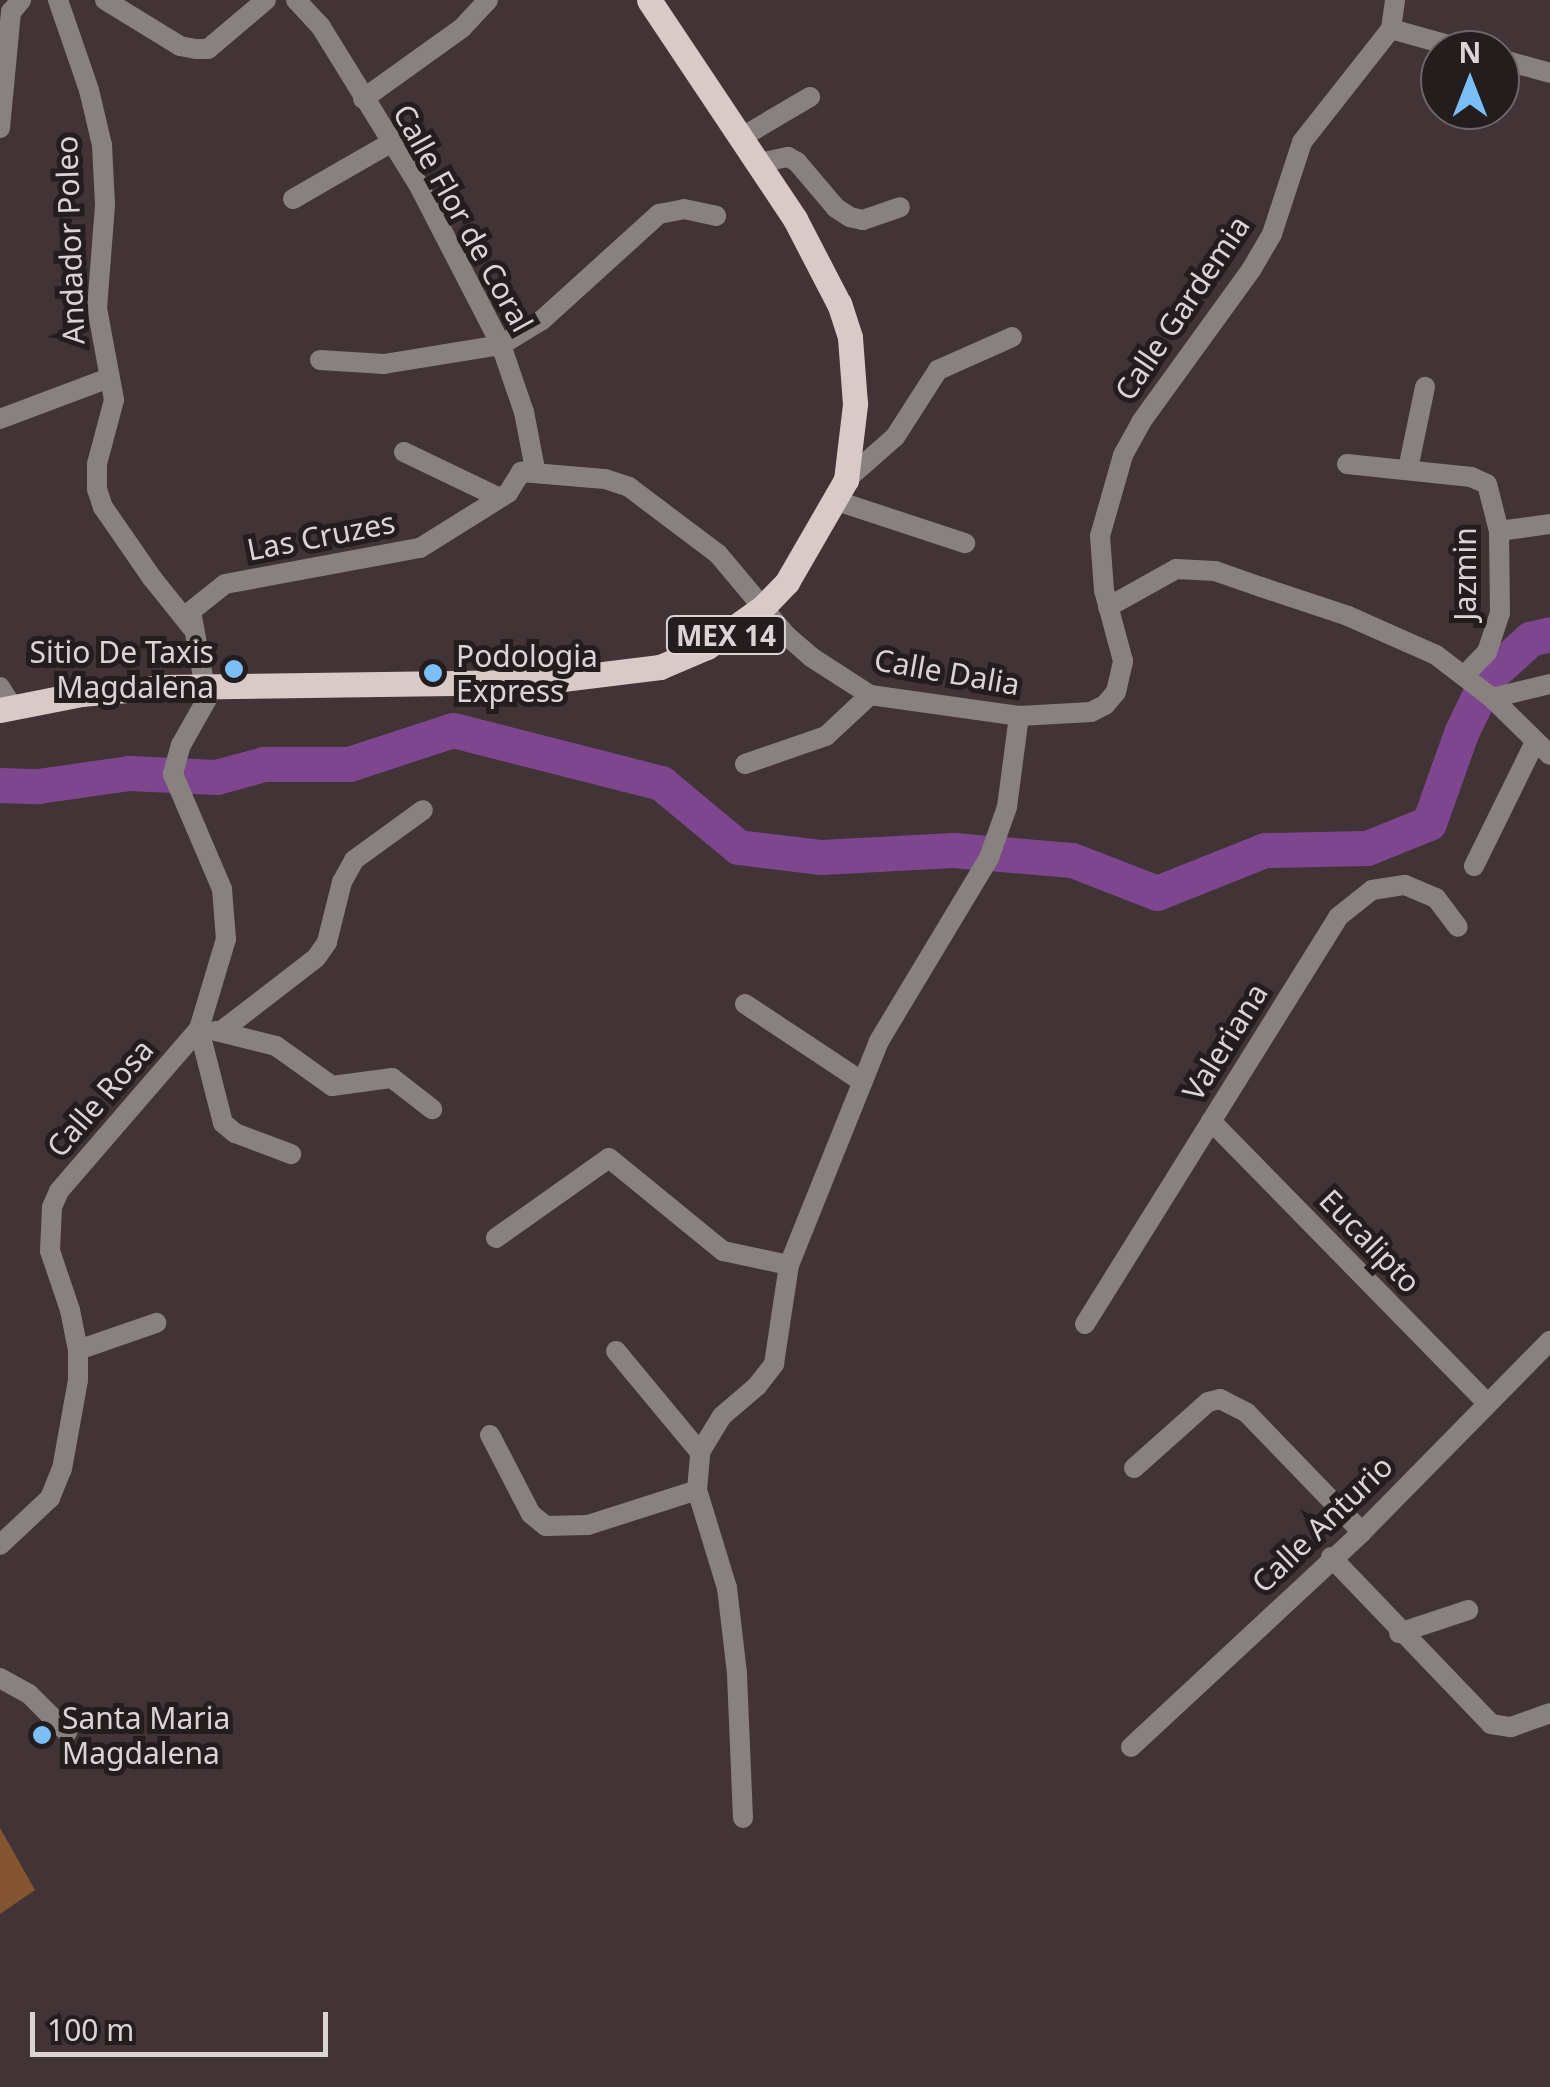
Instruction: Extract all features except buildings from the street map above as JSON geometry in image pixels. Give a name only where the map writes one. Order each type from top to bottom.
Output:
[{"type":"main road","name":"MEX 14","points":[[4,701],[207,686],[538,682],[621,673],[682,660],[708,647],[763,607],[787,582],[842,490],[855,404],[850,338],[820,263],[759,163],[649,0]]},
{"type":"street","points":[[0,128],[11,12],[22,0]]},
{"type":"street","name":"Andador Poleo","points":[[58,0],[90,90],[102,146],[105,206],[97,308],[114,400],[97,464],[96,489],[103,507],[193,630]]},
{"type":"street","points":[[105,0],[148,29],[196,49],[208,49],[266,0]]},
{"type":"street","name":"Calle Flor de Coral","points":[[296,0],[321,26],[392,142],[501,345],[524,412],[535,469],[522,472]]},
{"type":"street","points":[[363,99],[462,28],[488,0]]},
{"type":"street","points":[[1395,0],[1391,29],[1420,37]]},
{"type":"street","name":"Calle Gardemia","points":[[1122,675],[1123,662],[1108,607],[1100,536],[1112,484],[1131,439],[1251,270],[1272,234],[1296,158],[1312,125],[1391,29]]},
{"type":"street","points":[[1520,65],[1550,73]]},
{"type":"street","points":[[742,138],[810,97]]},
{"type":"street","points":[[293,199],[392,142]]},
{"type":"street","points":[[759,163],[788,157],[797,162],[836,208],[850,217],[864,220],[900,207]]},
{"type":"street","points":[[320,360],[384,364],[501,345],[542,320],[659,214],[684,210],[716,216]]},
{"type":"street","points":[[965,543],[842,490],[895,438],[938,370],[1012,337]]},
{"type":"street","points":[[0,419],[109,378]]},
{"type":"street","points":[[1408,470],[1426,387]]},
{"type":"street","points":[[404,452],[498,497]]},
{"type":"street","name":"Jazmin","points":[[1348,464],[1484,481],[1499,531],[1496,634],[1488,652],[1466,676]]},
{"type":"street","name":"Las Cruzes","points":[[193,630],[191,611],[225,584],[420,548],[516,485],[522,472]]},
{"type":"street","name":"Calle Dalia","points":[[522,472],[606,479],[628,487],[718,554],[811,657],[870,695],[1019,716],[1091,712],[1116,692],[1122,675]]},
{"type":"street","points":[[1499,531],[1550,524]]},
{"type":"street","points":[[1108,607],[1176,570],[1215,572],[1348,616],[1436,655],[1466,676],[1543,748],[1474,866]]},
{"type":"street","points":[[193,630],[207,686]]},
{"type":"street","points":[[1492,697],[1550,684]]},
{"type":"street","name":"Calle Rosa","points":[[0,1544],[50,1498],[62,1468],[78,1380],[78,1350],[50,1251],[52,1207],[59,1191],[210,1030],[226,939],[224,900],[212,862],[173,774],[181,745],[206,704],[207,686]]},
{"type":"street","points":[[745,764],[826,736],[870,695]]},
{"type":"street","points":[[743,1818],[737,1673],[726,1588],[697,1490],[700,1452],[722,1416],[774,1364],[789,1265],[894,1010],[989,858],[1007,807],[1019,716]]},
{"type":"street","points":[[210,1030],[316,958],[327,942],[342,882],[354,860],[423,810]]},
{"type":"street","name":"Valeriana","points":[[1085,1324],[1338,917],[1372,890],[1405,884],[1436,898],[1458,927]]},
{"type":"street","points":[[745,1004],[864,1082]]},
{"type":"street","points":[[210,1030],[276,1046],[332,1086],[392,1078],[432,1109]]},
{"type":"street","points":[[210,1030],[223,1124],[235,1133],[291,1154]]},
{"type":"street","name":"Eucalipto","points":[[1211,1121],[1487,1403]]},
{"type":"street","points":[[496,1238],[609,1158],[724,1251],[789,1265]]},
{"type":"street","points":[[78,1350],[156,1324]]},
{"type":"street","name":"Calle Anturio","points":[[1132,1747],[1362,1532],[1550,1341]]},
{"type":"street","points":[[616,1351],[700,1452]]},
{"type":"street","points":[[1134,1468],[1208,1402],[1220,1399],[1247,1413],[1362,1532]]},
{"type":"street","points":[[490,1435],[530,1514],[546,1526],[588,1525],[697,1490]]},
{"type":"street","points":[[1332,1558],[1491,1724],[1511,1727],[1550,1713]]},
{"type":"street","points":[[1400,1632],[1468,1610]]},
{"type":"street","points":[[0,1678],[29,1694],[67,1732]]},
{"type":"shaded area","points":[[0,1828],[35,1890],[0,1914]]},
{"type":"waterway","points":[[0,785],[38,786],[129,773],[216,777],[264,764],[349,764],[453,730],[661,783],[738,847],[821,857],[953,850],[1072,860],[1157,893],[1265,850],[1367,848],[1429,823],[1461,733],[1488,677],[1530,639],[1550,634]]},
{"type":"place","name":"Sitio De Taxis Magdalena","points":[[234,669]]},
{"type":"place","name":"Podologia Express","points":[[433,673]]},
{"type":"place","name":"Santa Maria Magdalena","points":[[42,1735]]}]
